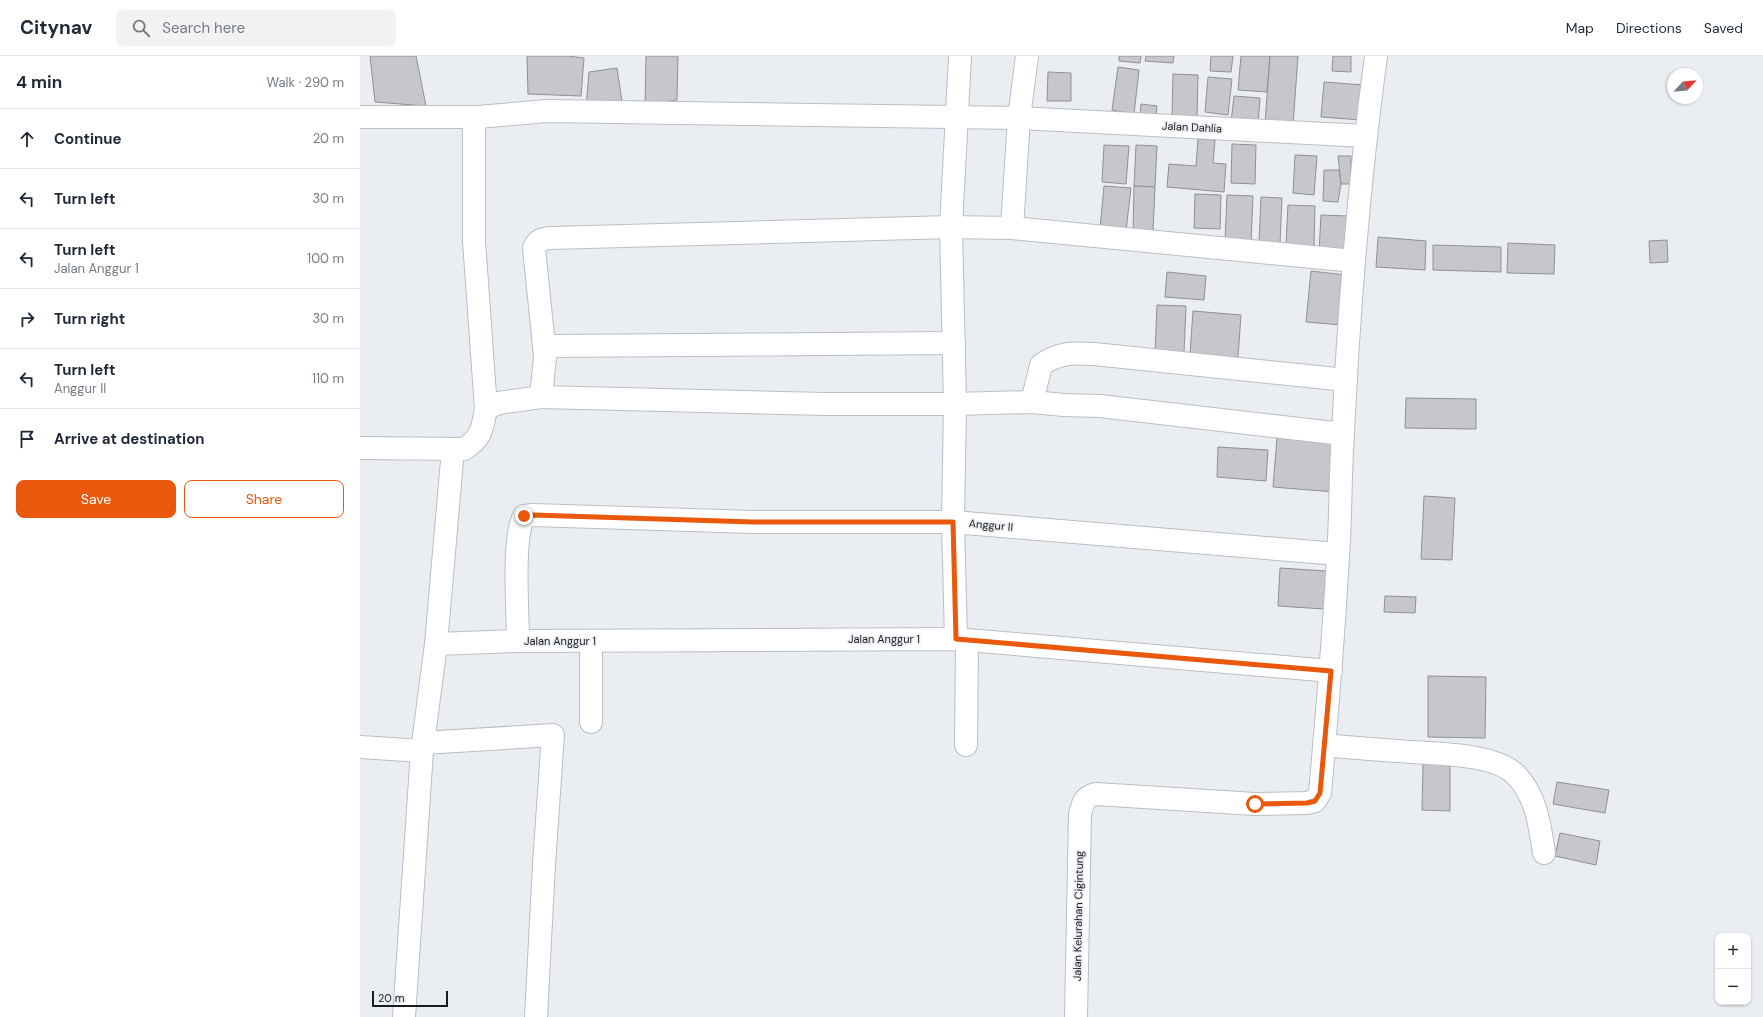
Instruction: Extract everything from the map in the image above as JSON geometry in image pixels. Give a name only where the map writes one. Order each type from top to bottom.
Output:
[{"type":"street","points":[[960,56],[951,227],[955,404],[953,522],[966,745]]},
{"type":"street","points":[[1012,228],[1019,118],[1027,56]]},
{"type":"street","points":[[1376,56],[1365,136],[1354,261],[1342,434],[1338,554],[1331,671],[1324,745],[1454,755],[1478,758],[1495,763],[1514,774],[1526,788],[1540,826],[1544,853]]},
{"type":"street","name":"Jalan Dahlia","points":[[360,117],[478,117],[547,111],[1019,118],[1365,136]]},
{"type":"street","points":[[360,448],[464,449],[477,439],[482,428],[486,409],[474,241],[474,125],[478,117]]},
{"type":"street","points":[[541,397],[545,357],[534,248],[542,239],[951,227],[1012,228],[1354,261]]},
{"type":"street","points":[[544,346],[954,343]]},
{"type":"street","points":[[1032,402],[1041,365],[1053,356],[1066,353],[1094,354],[1346,380]]},
{"type":"street","points":[[486,409],[498,403],[541,397],[824,404],[955,404],[1032,402],[1100,406],[1342,434]]},
{"type":"street","points":[[404,1017],[423,747],[436,644],[453,449]]},
{"type":"street","name":"Anggur II","points":[[518,641],[517,560],[521,522],[524,516],[533,515],[753,522],[953,522],[1338,554]]},
{"type":"street","points":[[591,640],[591,722]]},
{"type":"street","name":"Jalan Anggur 1","points":[[436,644],[591,640],[961,640],[1331,671]]},
{"type":"street","points":[[360,747],[423,747],[553,735],[544,864],[536,1017]]},
{"type":"street","name":"Jalan Kelurahan Cigintung","points":[[1076,1017],[1080,814],[1084,799],[1096,794],[1255,804],[1307,803],[1315,801],[1320,793],[1324,745]]},
{"type":"building","points":[[370,56],[416,56],[426,106],[375,102]]},
{"type":"building","points":[[527,56],[568,56],[584,58],[581,96],[528,94]]},
{"type":"building","points":[[646,56],[678,56],[677,100],[645,105]]},
{"type":"building","points":[[1119,56],[1141,56],[1140,63],[1119,61]]},
{"type":"building","points":[[1146,56],[1174,56],[1173,63],[1145,61]]},
{"type":"building","points":[[1211,56],[1233,56],[1231,72],[1210,71]]},
{"type":"building","points":[[1241,56],[1270,56],[1267,92],[1238,90]]},
{"type":"building","points":[[1270,56],[1298,56],[1293,125],[1265,123]]},
{"type":"building","points":[[1333,56],[1351,56],[1351,72],[1332,71]]},
{"type":"building","points":[[1118,67],[1139,70],[1134,114],[1112,110]]},
{"type":"building","points":[[617,68],[622,102],[586,107],[589,72]]},
{"type":"building","points":[[1048,72],[1071,73],[1071,101],[1047,101]]},
{"type":"building","points":[[1173,74],[1198,75],[1197,118],[1172,117]]},
{"type":"building","points":[[1208,77],[1232,79],[1228,115],[1205,112]]},
{"type":"building","points":[[1324,82],[1364,85],[1361,120],[1321,117]]},
{"type":"building","points":[[1234,96],[1260,98],[1258,125],[1231,122]]},
{"type":"building","points":[[1141,104],[1157,106],[1156,118],[1140,117]]},
{"type":"building","points":[[1198,139],[1215,140],[1213,163],[1226,164],[1224,192],[1167,187],[1169,164],[1196,166]]},
{"type":"building","points":[[1232,144],[1256,145],[1255,184],[1231,183]]},
{"type":"building","points":[[1104,145],[1129,146],[1126,184],[1102,182]]},
{"type":"building","points":[[1136,145],[1157,146],[1155,187],[1134,186]]},
{"type":"building","points":[[1295,155],[1317,156],[1314,195],[1293,193]]},
{"type":"building","points":[[1338,156],[1351,156],[1351,184],[1341,184]]},
{"type":"building","points":[[1324,170],[1339,170],[1341,184],[1338,202],[1323,201]]},
{"type":"building","points":[[1104,186],[1131,188],[1126,231],[1100,228]]},
{"type":"building","points":[[1134,186],[1155,187],[1153,232],[1133,232]]},
{"type":"building","points":[[1195,194],[1221,195],[1220,229],[1194,228]]},
{"type":"building","points":[[1227,195],[1253,196],[1251,244],[1225,242]]},
{"type":"building","points":[[1261,197],[1282,198],[1280,244],[1259,243]]},
{"type":"building","points":[[1288,205],[1315,206],[1314,246],[1286,244]]},
{"type":"building","points":[[1321,215],[1348,216],[1346,254],[1319,252]]},
{"type":"building","points":[[1378,237],[1426,241],[1425,270],[1376,267]]},
{"type":"building","points":[[1667,240],[1668,262],[1650,263],[1649,241]]},
{"type":"building","points":[[1508,243],[1555,245],[1554,274],[1507,273]]},
{"type":"building","points":[[1433,245],[1501,247],[1501,272],[1433,270]]},
{"type":"building","points":[[1311,271],[1346,275],[1341,325],[1306,322]]},
{"type":"building","points":[[1167,272],[1206,276],[1204,300],[1165,297]]},
{"type":"building","points":[[1157,305],[1186,306],[1184,353],[1155,351]]},
{"type":"building","points":[[1193,311],[1241,315],[1238,357],[1190,354]]},
{"type":"building","points":[[1406,398],[1476,399],[1476,429],[1405,428]]},
{"type":"building","points":[[1277,438],[1338,444],[1334,492],[1273,487]]},
{"type":"building","points":[[1218,447],[1268,450],[1266,481],[1217,477]]},
{"type":"building","points":[[1424,496],[1455,498],[1452,560],[1421,559]]},
{"type":"building","points":[[1280,568],[1326,571],[1324,609],[1278,606]]},
{"type":"building","points":[[1385,596],[1416,597],[1415,613],[1384,612]]},
{"type":"building","points":[[1428,676],[1486,677],[1485,738],[1428,737]]},
{"type":"building","points":[[1423,764],[1450,764],[1450,811],[1422,810]]},
{"type":"building","points":[[1557,782],[1609,790],[1605,813],[1553,804]]},
{"type":"building","points":[[1560,833],[1600,841],[1596,865],[1555,856]]},
{"type":"route","points":[[524,516],[533,515],[753,522],[953,522],[956,639],[1331,671],[1320,793],[1315,801],[1307,803],[1255,804]]}]
